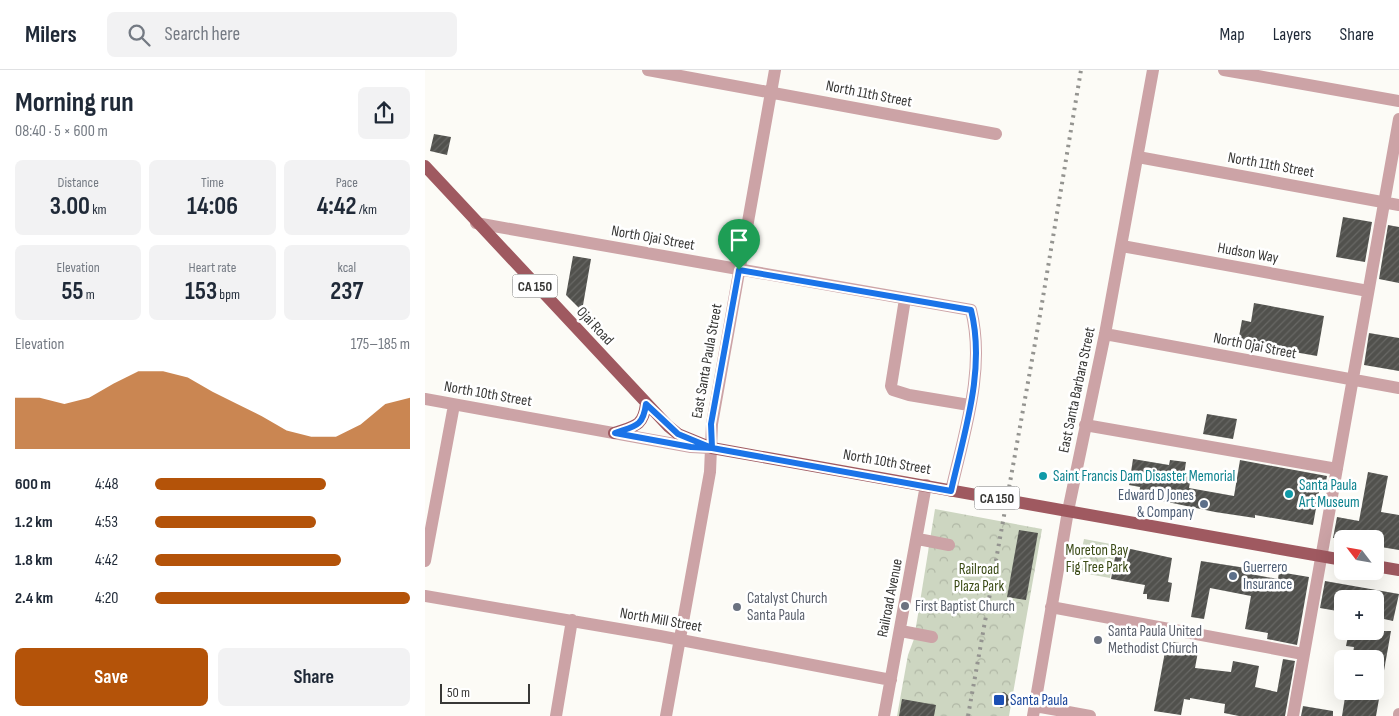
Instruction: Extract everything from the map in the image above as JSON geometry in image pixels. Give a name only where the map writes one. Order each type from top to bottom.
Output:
[{"type":"main road","name":"Ojai Road","points":[[425,166],[646,404],[678,434],[712,448]]},
{"type":"main road","points":[[615,433],[640,424],[643,420],[646,404]]},
{"type":"main road","name":"North 10th Street","points":[[712,448],[1334,558]]},
{"type":"main road","points":[[1384,568],[1399,570]]},
{"type":"street","name":"North 11th Street","points":[[648,70],[996,134]]},
{"type":"street","name":"East Santa Paula Street","points":[[665,716],[710,472],[711,424],[775,70]]},
{"type":"street","name":"East Santa Barbara Street","points":[[1034,711],[1068,511],[1122,246],[1153,70]]},
{"type":"street","points":[[1224,70],[1399,101]]},
{"type":"street","points":[[1293,716],[1319,556],[1337,469],[1399,119]]},
{"type":"street","name":"North 11th Street","points":[[1138,157],[1399,205]]},
{"type":"street","name":"North Ojai Street","points":[[476,223],[971,310],[977,344],[977,361],[969,405]]},
{"type":"street","name":"Hudson Way","points":[[1122,246],[1368,291]]},
{"type":"street","points":[[905,299],[891,386],[893,390],[909,395],[969,405],[951,491]]},
{"type":"street","name":"North Ojai Street","points":[[1105,334],[1352,381],[1399,388]]},
{"type":"street","name":"North 10th Street","points":[[425,399],[691,447],[712,448]]},
{"type":"street","points":[[425,561],[455,405]]},
{"type":"street","points":[[1085,425],[1337,469]]},
{"type":"street","name":"Railroad Avenue","points":[[884,716],[918,539],[926,485]]},
{"type":"street","points":[[918,539],[949,545]]},
{"type":"street","name":"North Mill Street","points":[[425,596],[572,620],[891,680]]},
{"type":"street","points":[[1051,607],[1303,654]]},
{"type":"street","points":[[556,716],[572,620]]},
{"type":"street","points":[[901,631],[931,636]]},
{"type":"street","points":[[1034,711],[1090,716]]},
{"type":"green space","name":"Railroad Plaza Park","points":[[935,509],[1042,529],[1009,716],[897,716],[908,655],[914,639]]},
{"type":"green space","name":"Moreton Bay Fig Tree Park","points":[[1084,539],[1116,545],[1110,578],[1077,572]]},
{"type":"building","points":[[434,134],[451,137],[447,155],[430,151]]},
{"type":"building","points":[[1343,217],[1372,222],[1365,262],[1336,257]]},
{"type":"building","points":[[1388,225],[1399,227],[1399,283],[1379,279]]},
{"type":"building","points":[[573,256],[591,259],[582,311],[566,295]]},
{"type":"building","points":[[1254,303],[1324,316],[1317,356],[1238,342],[1242,320],[1251,322]]},
{"type":"building","points":[[1369,333],[1399,338],[1399,371],[1364,365]]},
{"type":"building","points":[[1207,414],[1237,419],[1233,439],[1203,434]]},
{"type":"building","points":[[1133,459],[1169,465],[1170,460],[1186,462],[1184,475],[1191,476],[1189,488],[1234,496],[1240,460],[1327,476],[1325,487],[1320,486],[1313,525],[1255,515],[1255,518],[1215,512],[1139,496],[1140,487],[1129,485]]},
{"type":"building","points":[[1368,472],[1388,476],[1381,512],[1399,515],[1399,550],[1384,548],[1384,530],[1335,530],[1337,517],[1359,521]]},
{"type":"building","points":[[1019,530],[1038,533],[1026,600],[1007,597]]},
{"type":"building","points":[[1117,546],[1172,558],[1168,582],[1172,583],[1169,602],[1147,599],[1147,594],[1143,594],[1145,585],[1111,579]]},
{"type":"building","points":[[1201,561],[1246,568],[1245,573],[1278,579],[1279,572],[1309,577],[1297,645],[1267,639],[1268,633],[1245,629],[1251,596],[1210,588],[1204,619],[1191,617]]},
{"type":"building","points":[[1325,581],[1376,590],[1334,590],[1334,610],[1320,608]]},
{"type":"building","points":[[1384,591],[1399,594],[1393,621],[1384,619]]},
{"type":"building","points":[[1384,631],[1391,631],[1384,671],[1384,650],[1354,650],[1354,647],[1346,646],[1347,640],[1384,640]]},
{"type":"building","points":[[1167,641],[1199,646],[1195,668],[1231,672],[1233,661],[1259,666],[1255,687],[1277,692],[1283,659],[1295,661],[1285,716],[1239,716],[1224,713],[1225,704],[1190,698],[1190,700],[1184,699],[1181,715],[1154,711]]},
{"type":"building","points":[[1004,692],[1010,697],[1009,705],[1001,708],[995,703],[996,695]]},
{"type":"building","points":[[902,699],[936,705],[934,716],[899,716]]},
{"type":"building","points":[[1345,700],[1379,700],[1376,716],[1342,716]]},
{"type":"building","points":[[1303,706],[1333,711],[1333,716],[1301,716]]},
{"type":"railway","points":[[968,716],[1039,321],[1081,70]]},
{"type":"place","name":"Saint Francis Dam Disaster Memorial","points":[[1043,476]]},
{"type":"place","name":"Santa Paula Art Museum","points":[[1289,494]]},
{"type":"place","name":"Edward D Jones & Company","points":[[1204,504]]},
{"type":"place","name":"Guerrero Insurance","points":[[1233,576]]},
{"type":"place","name":"First Baptist Church","points":[[905,606]]},
{"type":"place","name":"Catalyst Church Santa Paula","points":[[737,607]]},
{"type":"place","name":"Santa Paula United Methodist Church","points":[[1098,640]]},
{"type":"place","name":"Santa Paula","points":[[999,700]]},
{"type":"route","points":[[739,270],[711,424],[712,448],[691,447],[615,433],[640,424],[645,414],[646,404],[678,434],[712,448],[951,491],[977,361],[976,329],[971,310],[739,270]]}]
